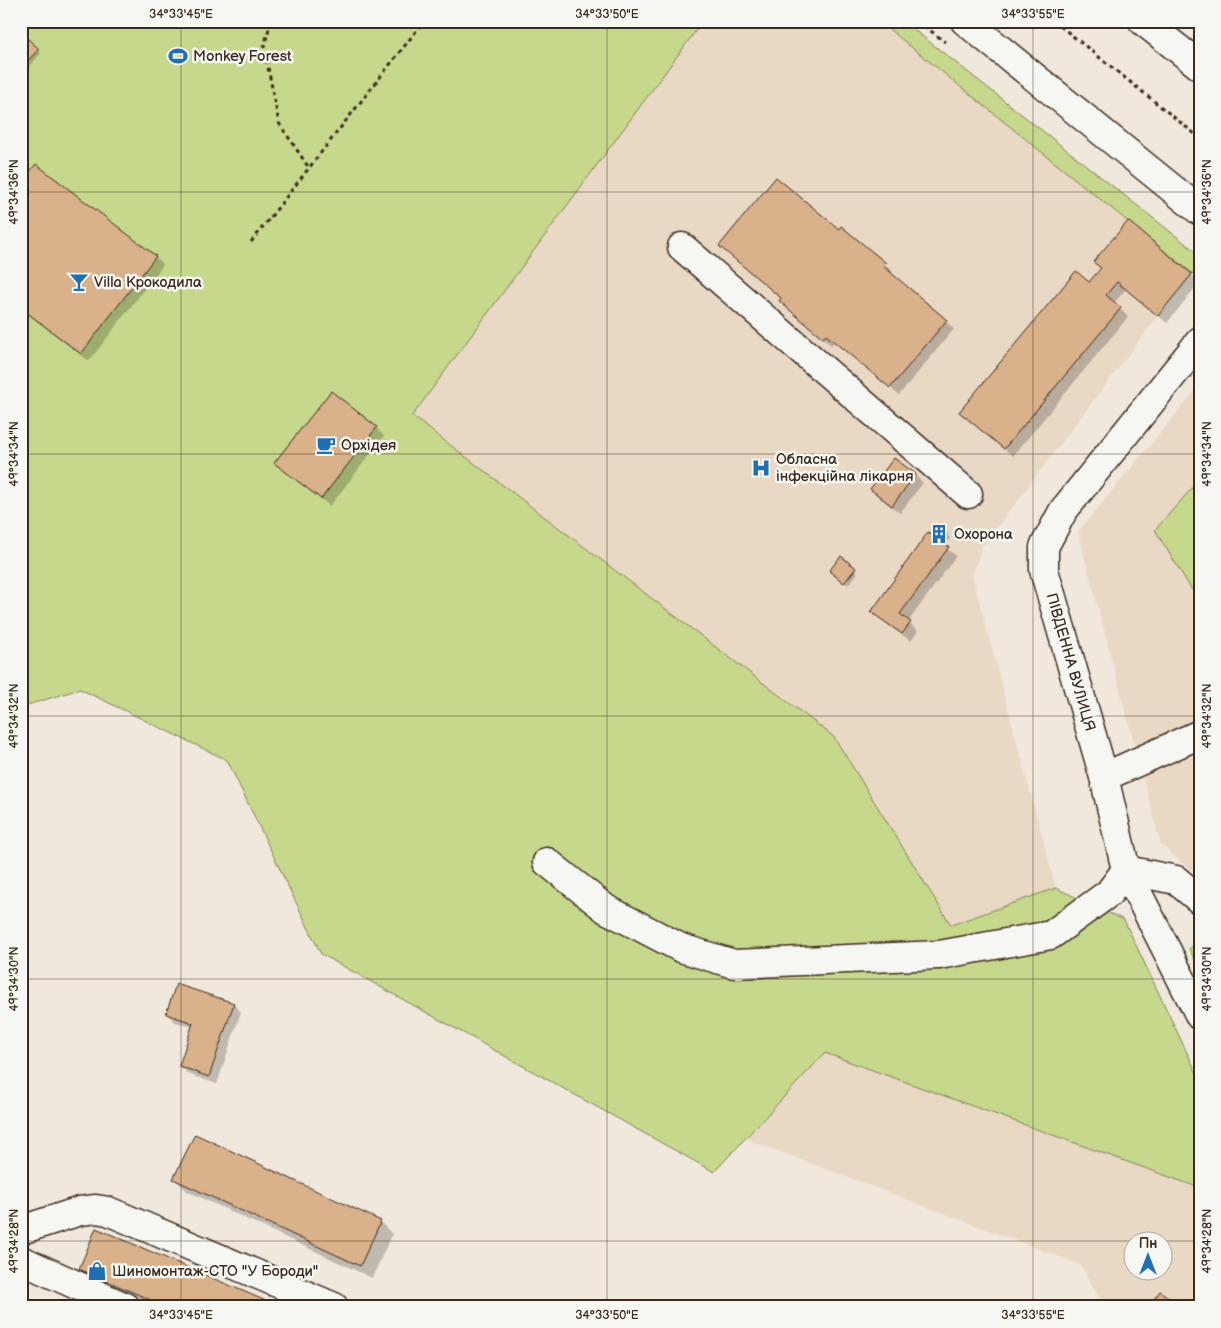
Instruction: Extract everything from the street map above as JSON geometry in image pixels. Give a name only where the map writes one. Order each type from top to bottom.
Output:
[{"type":"street","points":[[965,21],[1200,211]]},
{"type":"street","points":[[1143,21],[1200,66]]},
{"type":"street","points":[[682,247],[968,494]]},
{"type":"street","name":"ПІВДЕННА ВУЛИЦЯ","points":[[1200,341],[1063,511],[1044,547],[1044,570],[1104,777],[1126,870],[1200,1016]]},
{"type":"street","points":[[1104,777],[1200,734]]},
{"type":"street","points":[[548,862],[606,909],[681,948],[734,964],[939,956],[1051,935],[1109,893],[1126,870],[1176,880],[1200,900]]},
{"type":"street","points":[[21,1230],[80,1211],[96,1209],[108,1211],[326,1305]]},
{"type":"street","points":[[21,1260],[97,1299],[125,1307]]},
{"type":"path","points":[[271,21],[264,47],[279,123],[309,168]]},
{"type":"path","points":[[251,242],[424,21]]},
{"type":"path","points":[[1054,21],[1200,138]]},
{"type":"shaded area","name":"Обласна інфекційна лікарня","points":[[703,21],[879,21],[1193,274],[1158,316],[982,547],[972,575],[1056,888],[951,925],[834,737],[412,416]]},
{"type":"shaded area","points":[[1200,385],[1200,877],[1161,845],[1078,532]]},
{"type":"shaded area","points":[[825,1053],[1200,1188],[1200,1307],[1104,1307],[1081,1265],[746,1139]]},
{"type":"green space","points":[[21,21],[703,21],[412,416],[834,737],[951,925],[1056,888],[1124,920],[1200,1080],[1200,1188],[825,1053],[714,1172],[321,954],[227,760],[80,689],[21,707]]},
{"type":"green space","points":[[879,21],[903,21],[1200,255],[1200,266],[1193,274]]},
{"type":"green space","points":[[1200,479],[1200,603],[1155,530]]},
{"type":"green space","points":[[1200,940],[1200,969],[1189,949]]},
{"type":"building","points":[[28,39],[39,49],[21,68],[21,47]]},
{"type":"building","name":"Villa Крокодила","points":[[36,164],[156,256],[81,354],[21,308],[21,183]]},
{"type":"building","points":[[776,177],[839,229],[841,226],[886,263],[883,266],[947,320],[890,388],[826,335],[823,338],[779,301],[781,298],[719,246]]},
{"type":"building","points":[[1128,221],[1192,274],[1158,316],[1117,282],[1106,295],[1121,308],[1004,449],[959,412],[1076,271],[1089,282],[1101,268],[1093,262]]},
{"type":"building","name":"Орхідея","points":[[331,391],[377,427],[321,499],[274,463]]},
{"type":"building","points":[[894,458],[916,474],[892,506],[870,489]]},
{"type":"building","name":"Охорона","points":[[937,526],[947,534],[941,542],[931,535]]},
{"type":"building","points":[[928,532],[949,547],[900,614],[911,622],[902,634],[871,612]]},
{"type":"building","points":[[841,556],[856,568],[844,583],[829,571]]},
{"type":"building","points":[[176,984],[234,1003],[209,1077],[179,1066],[193,1023],[166,1014]]},
{"type":"building","points":[[195,1134],[381,1221],[360,1266],[173,1179]]},
{"type":"building","points":[[96,1228],[280,1307],[167,1307],[79,1269]]},
{"type":"building","points":[[1160,1291],[1172,1300],[1167,1307],[1148,1307]]},
{"type":"place","name":"Monkey Forest","points":[[178,56]]},
{"type":"place","name":"Villa Крокодила","points":[[79,282]]},
{"type":"place","name":"Орхідея","points":[[326,445]]},
{"type":"place","name":"Обласна інфекційна лікарня","points":[[761,468]]},
{"type":"place","name":"Охорона","points":[[939,534]]},
{"type":"place","name":"Шиномонтаж-СТО \"У Бороди\"","points":[[97,1271]]}]
